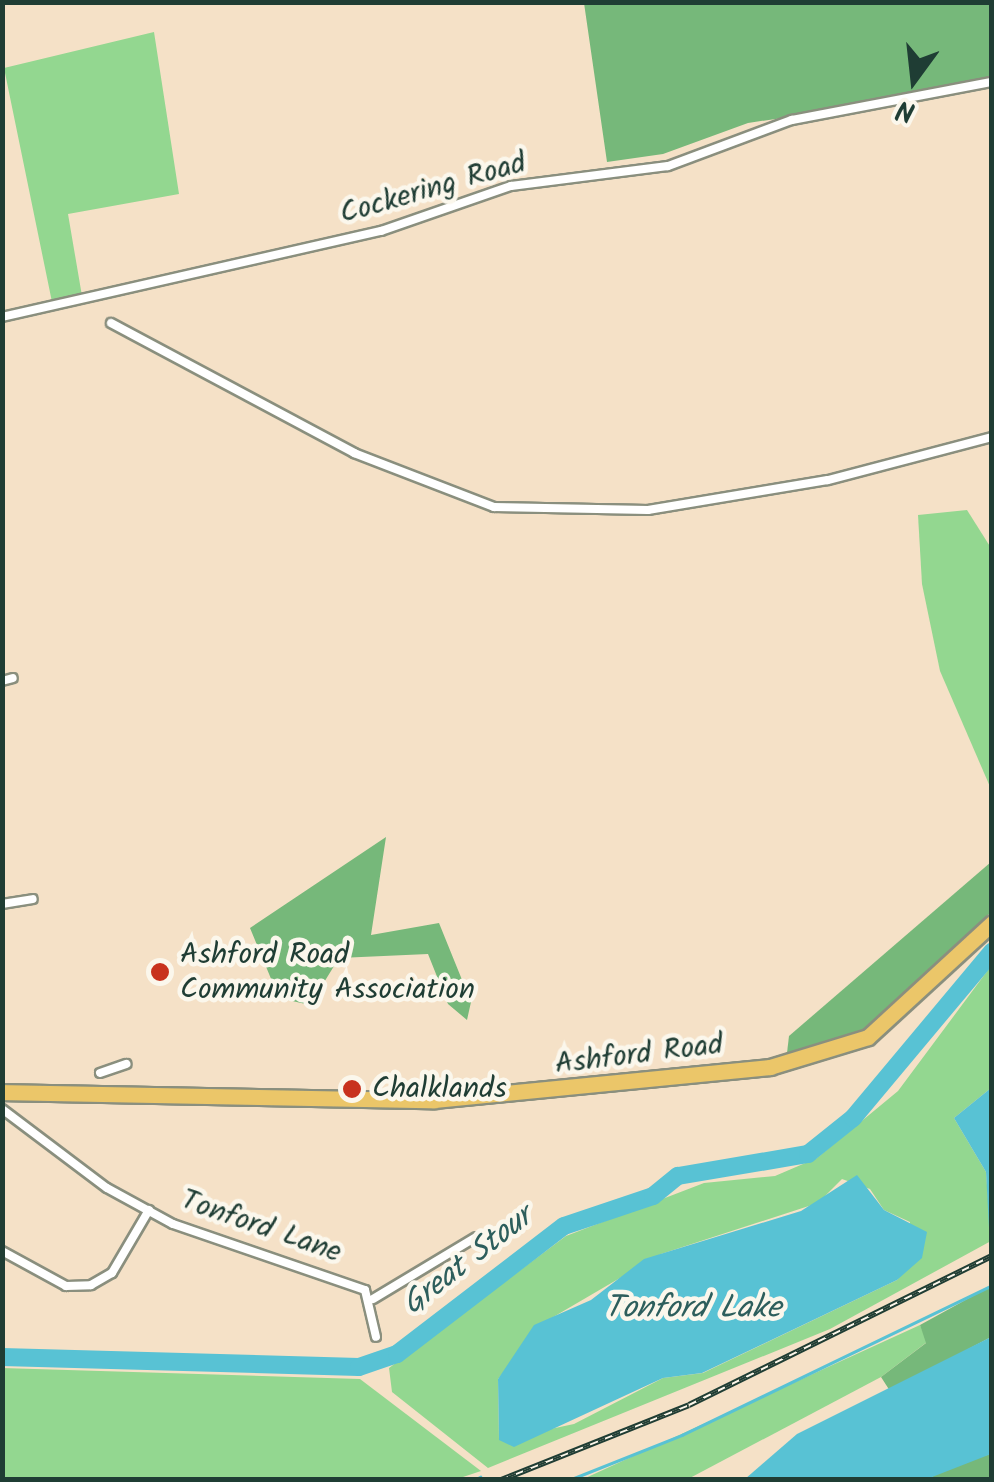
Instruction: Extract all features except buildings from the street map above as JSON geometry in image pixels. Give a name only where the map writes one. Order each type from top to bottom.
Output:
[{"type":"highway","name":"Ashford Road","points":[[2,1092],[434,1100],[770,1067],[868,1038],[992,923]]},
{"type":"street","name":"Cockering Road","points":[[2,317],[381,230],[511,186],[668,166],[792,120],[992,82]]},
{"type":"street","points":[[110,323],[354,452],[494,507],[648,510],[828,480],[992,437]]},
{"type":"street","points":[[2,681],[13,678]]},
{"type":"street","points":[[2,904],[33,900]]},
{"type":"street","points":[[100,1072],[126,1064]]},
{"type":"street","name":"Tonford Lane","points":[[2,1108],[148,1210],[328,1272],[373,1299]]},
{"type":"street","points":[[2,1251],[66,1286],[91,1285],[112,1273],[148,1210]]},
{"type":"street","points":[[376,1337],[373,1299],[476,1238]]},
{"type":"street","points":[[457,1248],[461,1259]]},
{"type":"green space","points":[[584,3],[991,3],[991,78],[950,93],[748,123],[663,154],[607,162]]},
{"type":"green space","points":[[154,32],[179,194],[68,214],[82,296],[52,302],[4,68]]},
{"type":"green space","points":[[967,510],[991,548],[991,789],[940,671],[922,584],[918,515]]},
{"type":"green space","points":[[386,837],[371,935],[439,923],[471,1002],[467,1020],[448,1004],[428,954],[339,958],[310,1005],[279,998],[250,928]]},
{"type":"green space","points":[[991,862],[991,912],[916,991],[864,1030],[787,1053],[789,1036]]},
{"type":"green space","points":[[991,966],[991,1088],[954,1118],[986,1172],[991,1241],[830,1329],[488,1468],[392,1392],[389,1368],[566,1236],[704,1183],[775,1176],[817,1158],[898,1091]],"holes":[[[842,1179],[870,1189],[884,1210],[910,1222],[908,1266],[897,1280],[703,1373],[663,1378],[574,1424],[499,1440],[498,1379],[543,1323],[661,1254],[818,1203]]]},
{"type":"green space","points":[[991,1286],[991,1337],[890,1391],[881,1377],[926,1343],[920,1325]]},
{"type":"green space","points":[[920,1325],[927,1342],[881,1377],[688,1479],[581,1480]]},
{"type":"green space","points":[[2,1368],[360,1379],[481,1471],[454,1480],[3,1479]]},
{"type":"green space","points":[[991,1454],[991,1479],[926,1480],[956,1463]]},
{"type":"water","points":[[991,1088],[989,1228],[986,1172],[954,1118]]},
{"type":"water","name":"Tonford Lake","points":[[857,1175],[884,1210],[927,1232],[922,1258],[897,1280],[702,1373],[663,1378],[514,1447],[499,1440],[498,1379],[534,1325],[591,1300],[644,1259],[801,1211]]},
{"type":"water","points":[[991,1337],[991,1454],[927,1479],[745,1479],[797,1434]]},
{"type":"waterway","name":"Great Stour","points":[[2,1357],[359,1367],[397,1354],[564,1226],[653,1196],[678,1176],[808,1154],[853,1118],[992,952]]},
{"type":"waterway","points":[[569,1480],[682,1435],[992,1285]]},
{"type":"waterway","points":[[474,1480],[480,1477]]},
{"type":"railway","points":[[501,1480],[689,1405],[992,1256]]},
{"type":"place","name":"Ashford Road Community Association","points":[[160,972]]},
{"type":"place","name":"Chalklands","points":[[352,1089]]}]
